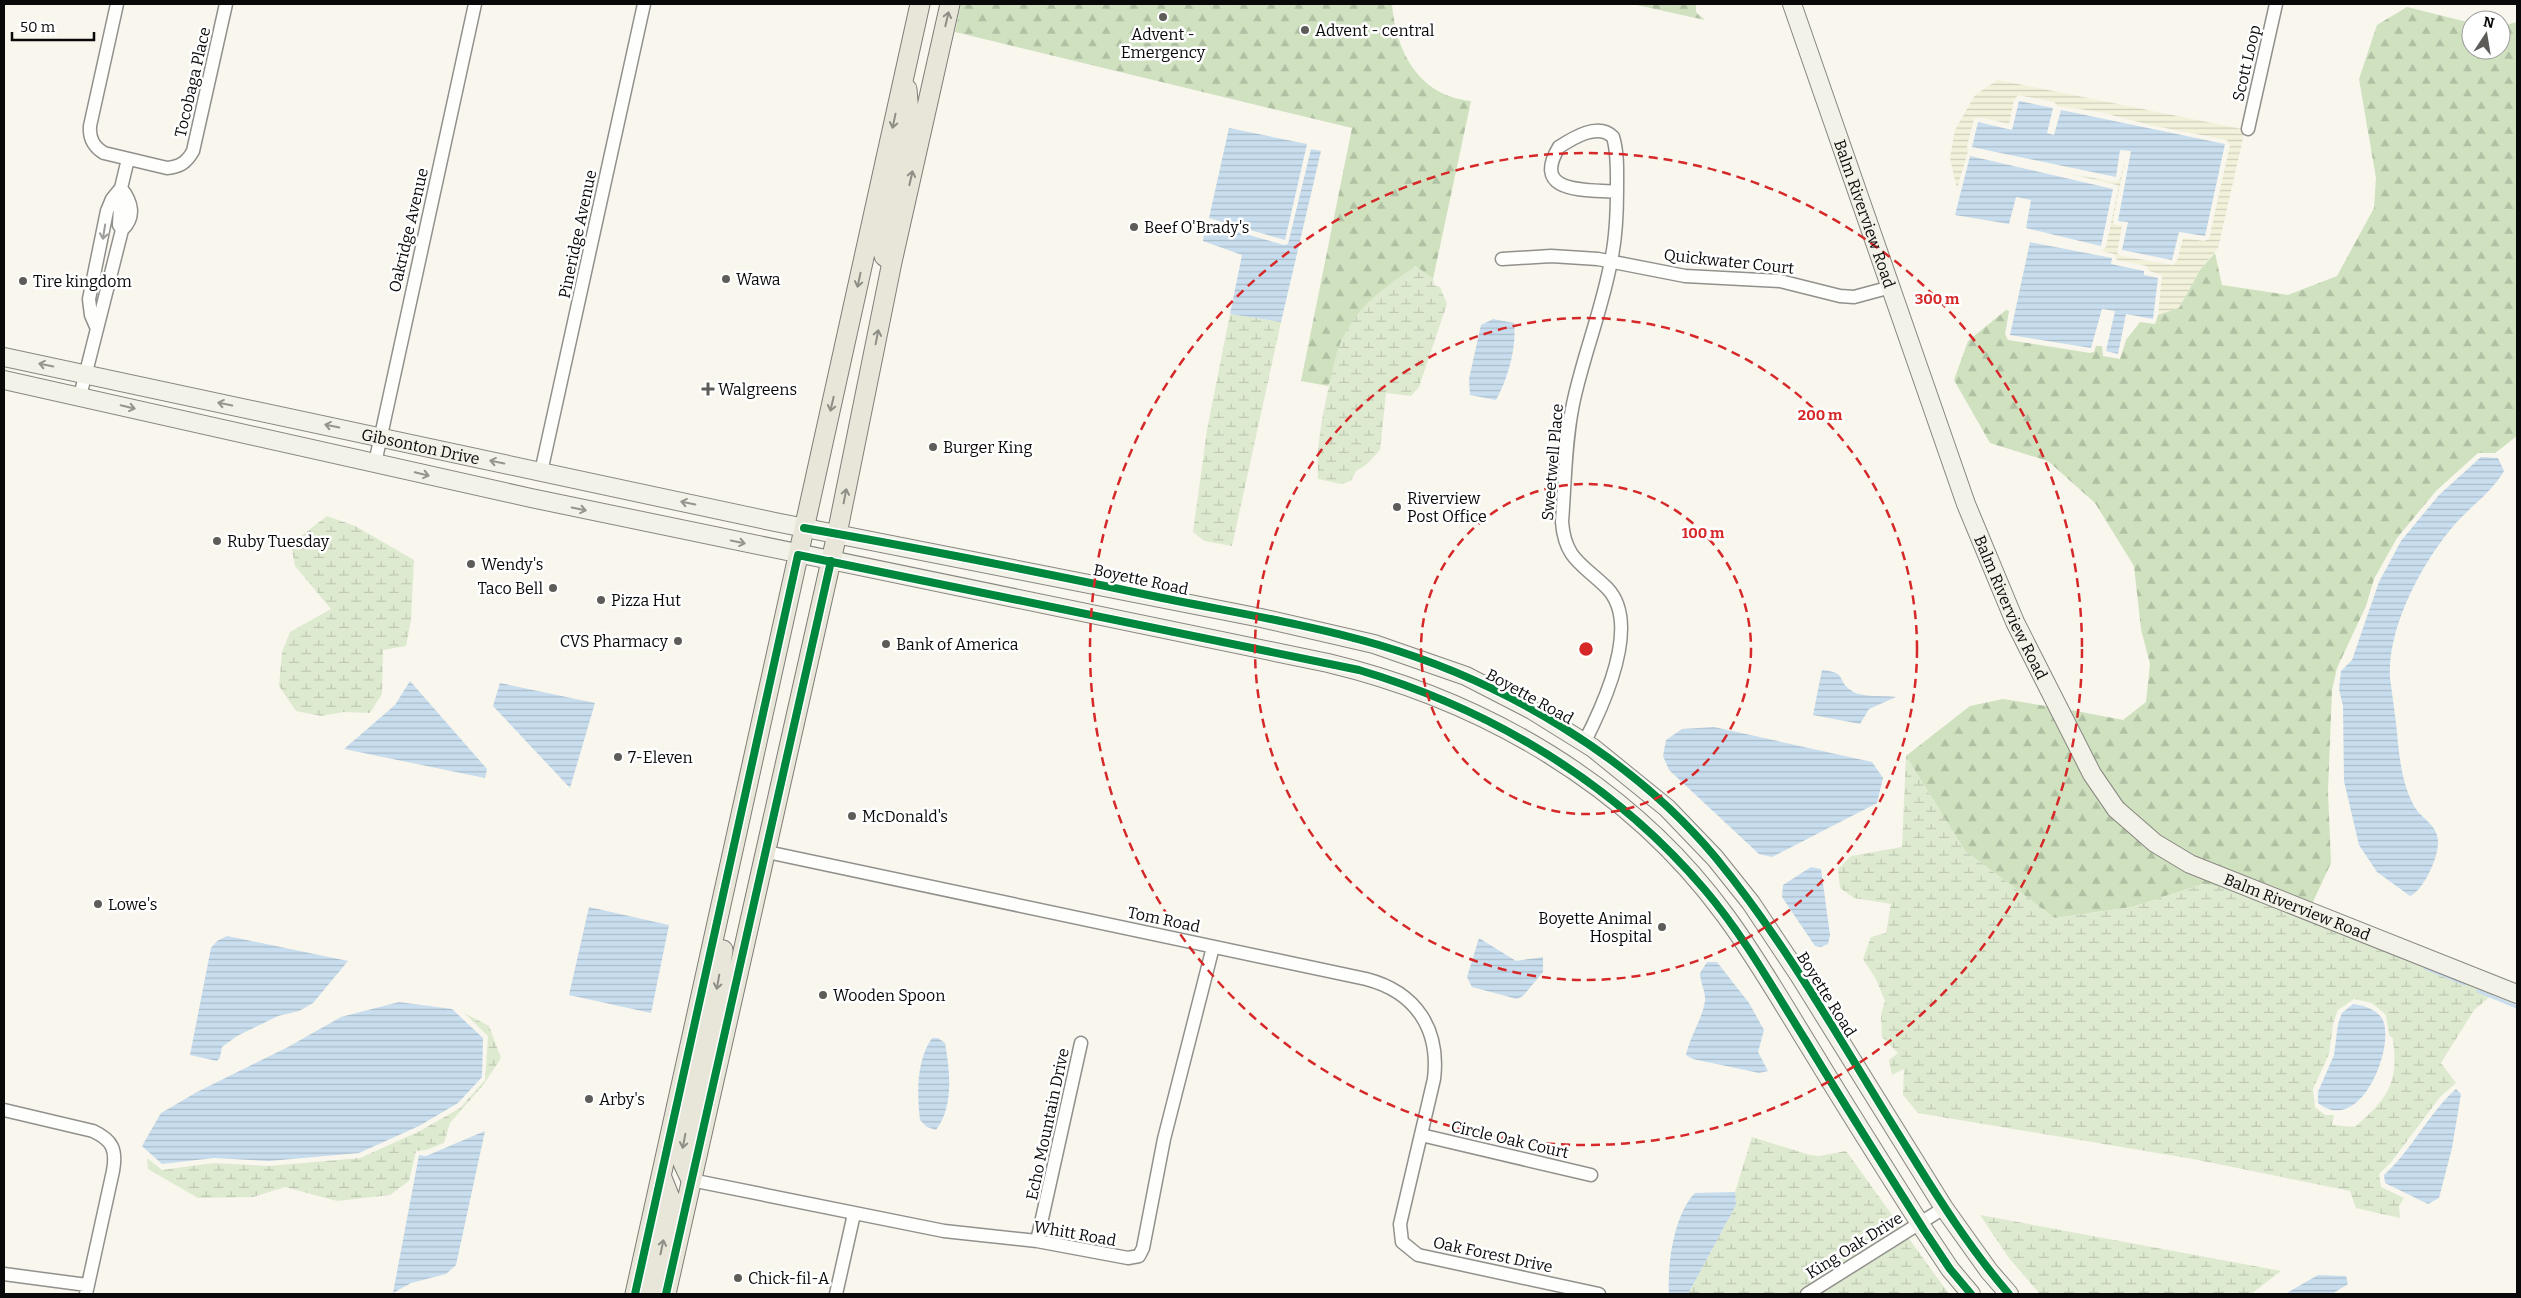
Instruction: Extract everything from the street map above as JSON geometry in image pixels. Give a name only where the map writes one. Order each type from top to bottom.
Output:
[{"type":"main road","points":[[635,1294],[920,4]]},
{"type":"main road","points":[[666,1294],[767,852],[837,534],[892,262],[950,4]]},
{"type":"main road","name":"Balm Riverview Road","points":[[1792,4],[1966,504],[2015,622],[2092,774],[2116,809],[2155,843],[2190,864],[2490,981],[2517,994]]},
{"type":"main road","points":[[892,262],[884,256],[882,244],[909,114],[904,74]]},
{"type":"main road","name":"Gibsonton Drive","points":[[4,357],[837,534]]},
{"type":"main road","name":"Gibsonton Drive","points":[[4,380],[798,555]]},
{"type":"main road","name":"Boyette Road","points":[[837,534],[1251,616],[1374,644],[1466,676],[1532,710],[1584,743],[1621,769],[1667,808],[1715,858],[1751,904],[1798,975],[1944,1208],[1989,1271],[2009,1294]]},
{"type":"main road","points":[[798,555],[1359,670],[1389,679],[1461,707],[1527,741],[1589,781],[1620,806],[1664,846],[1706,891],[1725,915],[1773,988],[1920,1224],[1950,1269],[1971,1294]]},
{"type":"main road","points":[[691,1180],[683,1163],[682,1147],[718,984],[726,931],[723,899]]},
{"type":"main road","name":"Balm Riverview Road","points":[[2490,981],[2517,989]]},
{"type":"main road","points":[[652,1294],[669,1213],[670,1198],[661,1177]]},
{"type":"street","name":"Tocobaga Place","points":[[117,4],[90,134],[93,143],[100,150],[128,159],[174,168],[190,157],[226,4]]},
{"type":"street","name":"Oakridge Avenue","points":[[375,463],[475,4]]},
{"type":"street","name":"Pineridge Avenue","points":[[541,472],[644,4]]},
{"type":"street","name":"Scott Loop","points":[[2248,128],[2276,4]]},
{"type":"street","name":"Sweetwell Place","points":[[1584,743],[1606,694],[1620,644],[1622,627],[1614,598],[1607,588],[1578,565],[1569,552],[1563,538],[1562,522],[1573,405],[1612,261],[1617,192],[1616,147],[1613,137],[1609,133],[1594,131],[1570,140],[1559,147],[1552,168],[1554,179],[1558,184],[1568,188],[1617,192]]},
{"type":"street","points":[[97,329],[91,315],[89,300],[107,210],[112,198],[121,188],[128,159]]},
{"type":"street","points":[[80,396],[122,230],[129,223],[130,202],[121,188]]},
{"type":"street","name":"Quickwater Court","points":[[1502,259],[1568,256],[1612,261],[1685,276],[1780,281],[1840,296],[1854,297],[1891,287]]},
{"type":"street","name":"Tom Road","points":[[767,852],[1373,981],[1392,989],[1410,1002],[1429,1030],[1435,1052],[1434,1079],[1421,1135]]},
{"type":"street","name":"Whitt Road","points":[[691,1180],[944,1231],[1037,1241],[1128,1258],[1139,1256],[1142,1252],[1164,1139],[1213,947]]},
{"type":"street","name":"Echo Mountain Drive","points":[[1037,1241],[1081,1043]]},
{"type":"street","points":[[4,1110],[93,1131],[106,1137],[114,1146],[115,1158],[87,1290],[4,1274]]},
{"type":"street","name":"Circle Oak Court","points":[[1421,1135],[1591,1175]]},
{"type":"street","name":"Oak Forest Drive","points":[[1421,1135],[1400,1224],[1402,1242],[1418,1255],[1599,1294]]},
{"type":"street","name":"King Oak Drive","points":[[1807,1294],[1944,1208]]},
{"type":"street","points":[[836,1294],[854,1214]]},
{"type":"green space","points":[[961,4],[1392,4],[1394,22],[1399,39],[1414,69],[1424,81],[1437,90],[1453,97],[1471,101],[1433,279],[1415,266],[1328,386],[1301,381],[1352,128],[955,32]]},
{"type":"green space","points":[[1632,4],[1696,4],[1696,12],[1705,20]]},
{"type":"green space","points":[[2407,7],[2461,20],[2461,60],[2511,60],[2511,24],[2517,22],[2517,436],[2495,453],[2478,453],[2436,491],[2397,538],[2374,579],[2366,606],[2337,668],[2332,690],[2328,791],[2331,863],[2312,904],[2211,865],[2186,853],[2141,823],[2121,805],[2104,784],[2066,709],[2123,720],[2146,702],[2150,664],[2141,629],[2134,566],[2095,503],[2048,461],[1990,443],[1954,380],[1968,341],[2006,310],[2009,311],[2005,334],[2008,340],[2090,353],[2094,352],[2096,346],[2102,346],[2103,356],[2120,359],[2126,340],[2140,322],[2155,324],[2158,315],[2179,308],[2200,270],[2215,253],[2222,285],[2288,295],[2337,276],[2374,208],[2376,178],[2359,79],[2377,25]]},
{"type":"green space","points":[[1998,80],[2242,129],[2241,133],[2244,134],[2218,248],[2200,270],[2179,308],[2158,315],[2162,275],[2149,271],[2147,266],[2117,260],[2114,254],[2101,251],[2106,247],[2118,190],[2117,185],[2061,172],[2116,182],[2120,179],[2126,156],[2113,220],[2114,224],[2122,226],[2117,253],[2121,256],[2173,265],[2177,261],[2183,238],[2204,241],[2209,239],[2230,145],[2227,140],[2150,125],[2100,112],[2058,106],[2054,102],[2018,95],[2014,100],[2009,124],[1979,117],[1974,119],[1967,146],[1968,151],[1957,189],[1950,158],[1955,130],[1975,95]]},
{"type":"green space","points":[[1416,266],[1433,279],[1434,285],[1440,287],[1447,304],[1419,387],[1411,396],[1386,393],[1380,450],[1366,465],[1356,471],[1351,481],[1341,484],[1318,479],[1319,440],[1323,415],[1342,339],[1358,313],[1367,304],[1395,280]]},
{"type":"green space","points":[[1230,314],[1281,322],[1232,546],[1204,541],[1193,532],[1207,430]]},
{"type":"green space","points":[[327,516],[355,526],[414,560],[411,620],[406,646],[383,650],[382,694],[370,713],[344,712],[321,716],[296,711],[279,686],[282,652],[290,632],[331,609],[295,566],[291,544]]},
{"type":"green space","points":[[2003,699],[2052,707],[2112,814],[2240,890],[2203,884],[2132,907],[2055,918],[1965,851],[1906,756],[1970,706]]},
{"type":"green space","points":[[1906,756],[1965,851],[2055,918],[2132,907],[2203,884],[2240,890],[2497,991],[2474,1010],[2441,1063],[2456,1083],[2440,1097],[2392,1161],[2379,1174],[2381,1187],[2404,1198],[2399,1206],[2400,1218],[2356,1208],[2350,1191],[2193,1159],[1918,1113],[1903,1095],[1904,1069],[1892,1075],[1889,1060],[1898,1053],[1882,1037],[1881,1014],[1885,1001],[1876,979],[1863,959],[1871,937],[1886,933],[1891,904],[1854,898],[1840,888],[1838,869],[1851,856],[1902,847]],"holes":[[[2354,999],[2372,1003],[2386,1015],[2389,1035],[2393,1039],[2394,1067],[2389,1089],[2376,1107],[2355,1127],[2332,1125],[2334,1115],[2325,1115],[2315,1107],[2313,1089],[2329,1054],[2333,1024],[2338,1010]]]},
{"type":"green space","points":[[464,1013],[489,1026],[501,1058],[484,1084],[450,1123],[444,1143],[426,1150],[416,1151],[409,1181],[390,1195],[337,1201],[285,1187],[253,1197],[198,1198],[148,1169],[147,1158],[162,1170],[214,1163],[269,1166],[360,1158],[420,1131],[460,1108],[485,1080],[488,1036]]},
{"type":"green space","points":[[1752,1137],[1810,1155],[1819,1156],[1846,1151],[1949,1294],[1688,1294],[1736,1205],[1735,1192]]},
{"type":"green space","points":[[1980,1215],[2281,1271],[2251,1294],[2040,1294],[2009,1258]]},
{"type":"water","points":[[2019,101],[2053,108],[2047,133],[2054,135],[2061,110],[2225,144],[2205,236],[2179,232],[2172,260],[2122,250],[2128,222],[2118,221],[2131,151],[2120,150],[2116,177],[1972,147],[1978,122],[2012,130]]},
{"type":"water","points":[[1229,128],[1307,144],[1285,240],[1209,218]]},
{"type":"water","points":[[1311,149],[1321,151],[1281,322],[1230,314],[1242,255],[1203,241],[1206,223],[1284,245],[1288,244]]},
{"type":"water","points":[[1970,156],[2113,189],[2101,246],[2026,228],[2031,200],[2016,197],[2009,224],[1955,215]]},
{"type":"water","points":[[2030,242],[2112,258],[2111,264],[2144,271],[2144,275],[2158,278],[2153,319],[2126,314],[2118,354],[2106,351],[2115,311],[2102,309],[2091,348],[2010,335]]},
{"type":"water","points":[[1493,319],[1514,323],[1515,332],[1511,362],[1496,400],[1470,395],[1469,379],[1481,325]]},
{"type":"water","points":[[2481,457],[2498,458],[2504,471],[2487,493],[2456,523],[2431,556],[2410,595],[2394,637],[2390,678],[2399,754],[2405,784],[2416,809],[2435,830],[2438,841],[2436,855],[2430,872],[2415,893],[2410,896],[2377,872],[2359,845],[2344,781],[2343,706],[2339,689],[2341,671],[2352,660],[2379,582],[2401,541],[2439,495]]},
{"type":"water","points":[[1822,670],[1836,673],[1847,687],[1857,693],[1896,697],[1869,709],[1860,724],[1813,715]]},
{"type":"water","points":[[410,681],[487,769],[485,778],[344,749],[395,705]]},
{"type":"water","points":[[500,683],[595,703],[570,788],[493,706]]},
{"type":"water","points":[[1714,727],[1872,762],[1883,778],[1877,803],[1772,857],[1759,854],[1669,770],[1663,756],[1666,740],[1682,729]]},
{"type":"water","points":[[1811,867],[1821,869],[1830,935],[1828,944],[1821,947],[1815,946],[1782,897],[1783,885]]},
{"type":"water","points":[[589,907],[669,925],[651,1013],[569,995]]},
{"type":"water","points":[[227,936],[348,961],[313,1003],[299,1011],[278,1016],[237,1036],[222,1047],[217,1061],[190,1055],[211,948],[217,941]]},
{"type":"water","points":[[1479,938],[1516,961],[1543,957],[1543,972],[1523,996],[1517,999],[1472,987],[1467,977]]},
{"type":"water","points":[[1707,962],[1717,962],[1749,1003],[1764,1030],[1758,1052],[1768,1071],[1759,1073],[1693,1059],[1686,1055],[1705,1001],[1700,973]]},
{"type":"water","points":[[399,1002],[452,1009],[483,1038],[482,1077],[458,1103],[419,1126],[359,1153],[269,1161],[214,1158],[162,1164],[142,1146],[161,1113],[197,1092],[288,1047],[341,1017]]},
{"type":"water","points":[[2353,1004],[2372,1009],[2381,1017],[2385,1028],[2385,1044],[2373,1081],[2362,1097],[2349,1107],[2334,1110],[2318,1103],[2318,1092],[2334,1055],[2338,1024],[2342,1013]]},
{"type":"water","points":[[932,1038],[938,1038],[945,1043],[949,1077],[946,1110],[936,1130],[927,1127],[920,1120],[918,1099],[920,1067]]},
{"type":"water","points":[[2456,1089],[2461,1094],[2452,1148],[2439,1198],[2428,1204],[2385,1183],[2384,1175],[2403,1155],[2437,1109]]},
{"type":"water","points":[[485,1131],[456,1265],[446,1274],[411,1283],[393,1293],[419,1155],[426,1156]]},
{"type":"water","points":[[1735,1192],[1736,1205],[1688,1294],[1669,1294],[1669,1269],[1673,1240],[1688,1202],[1695,1193]]},
{"type":"water","points":[[2318,1275],[2346,1276],[2348,1284],[2332,1294],[2285,1294]]},
{"type":"waterway","points":[[2425,968],[2465,984]]},
{"type":"waterway","points":[[2478,991],[2517,1007]]},
{"type":"cycle path","points":[[804,528],[1019,569],[1351,637],[1426,661],[1473,680],[1518,702],[1563,728],[1605,756],[1645,787],[1683,821],[1743,892],[1817,1001],[1956,1225],[2009,1294]]},
{"type":"cycle path","points":[[635,1294],[798,555],[1359,670],[1457,706],[1503,729],[1548,755],[1591,784],[1631,816],[1670,851],[1705,890],[1733,926],[1758,964],[1924,1230],[1950,1269],[1971,1294]]},
{"type":"cycle path","points":[[666,1294],[831,561]]},
{"type":"place","name":"Advent - Emergency","points":[[1163,17]]},
{"type":"place","name":"Advent - central","points":[[1305,30]]},
{"type":"place","name":"Beef O'Brady's","points":[[1134,227]]},
{"type":"place","name":"Wawa","points":[[726,279]]},
{"type":"place","name":"Tire kingdom","points":[[23,281]]},
{"type":"place","name":"Walgreens","points":[[708,389]]},
{"type":"place","name":"Burger King","points":[[933,447]]},
{"type":"place","name":"Riverview Post Office","points":[[1397,507]]},
{"type":"place","name":"Ruby Tuesday","points":[[217,541]]},
{"type":"place","name":"Wendy's","points":[[471,564]]},
{"type":"place","name":"Taco Bell","points":[[553,588]]},
{"type":"place","name":"Pizza Hut","points":[[601,600]]},
{"type":"place","name":"CVS Pharmacy","points":[[678,641]]},
{"type":"place","name":"Bank of America","points":[[886,644]]},
{"type":"place","name":"7-Eleven","points":[[618,757]]},
{"type":"place","name":"McDonald's","points":[[852,816]]},
{"type":"place","name":"Lowe's","points":[[98,904]]},
{"type":"place","name":"Boyette Animal Hospital","points":[[1662,927]]},
{"type":"place","name":"Wooden Spoon","points":[[823,995]]},
{"type":"place","name":"Arby's","points":[[589,1099]]},
{"type":"place","name":"Chick-fil-A","points":[[738,1278]]}]
